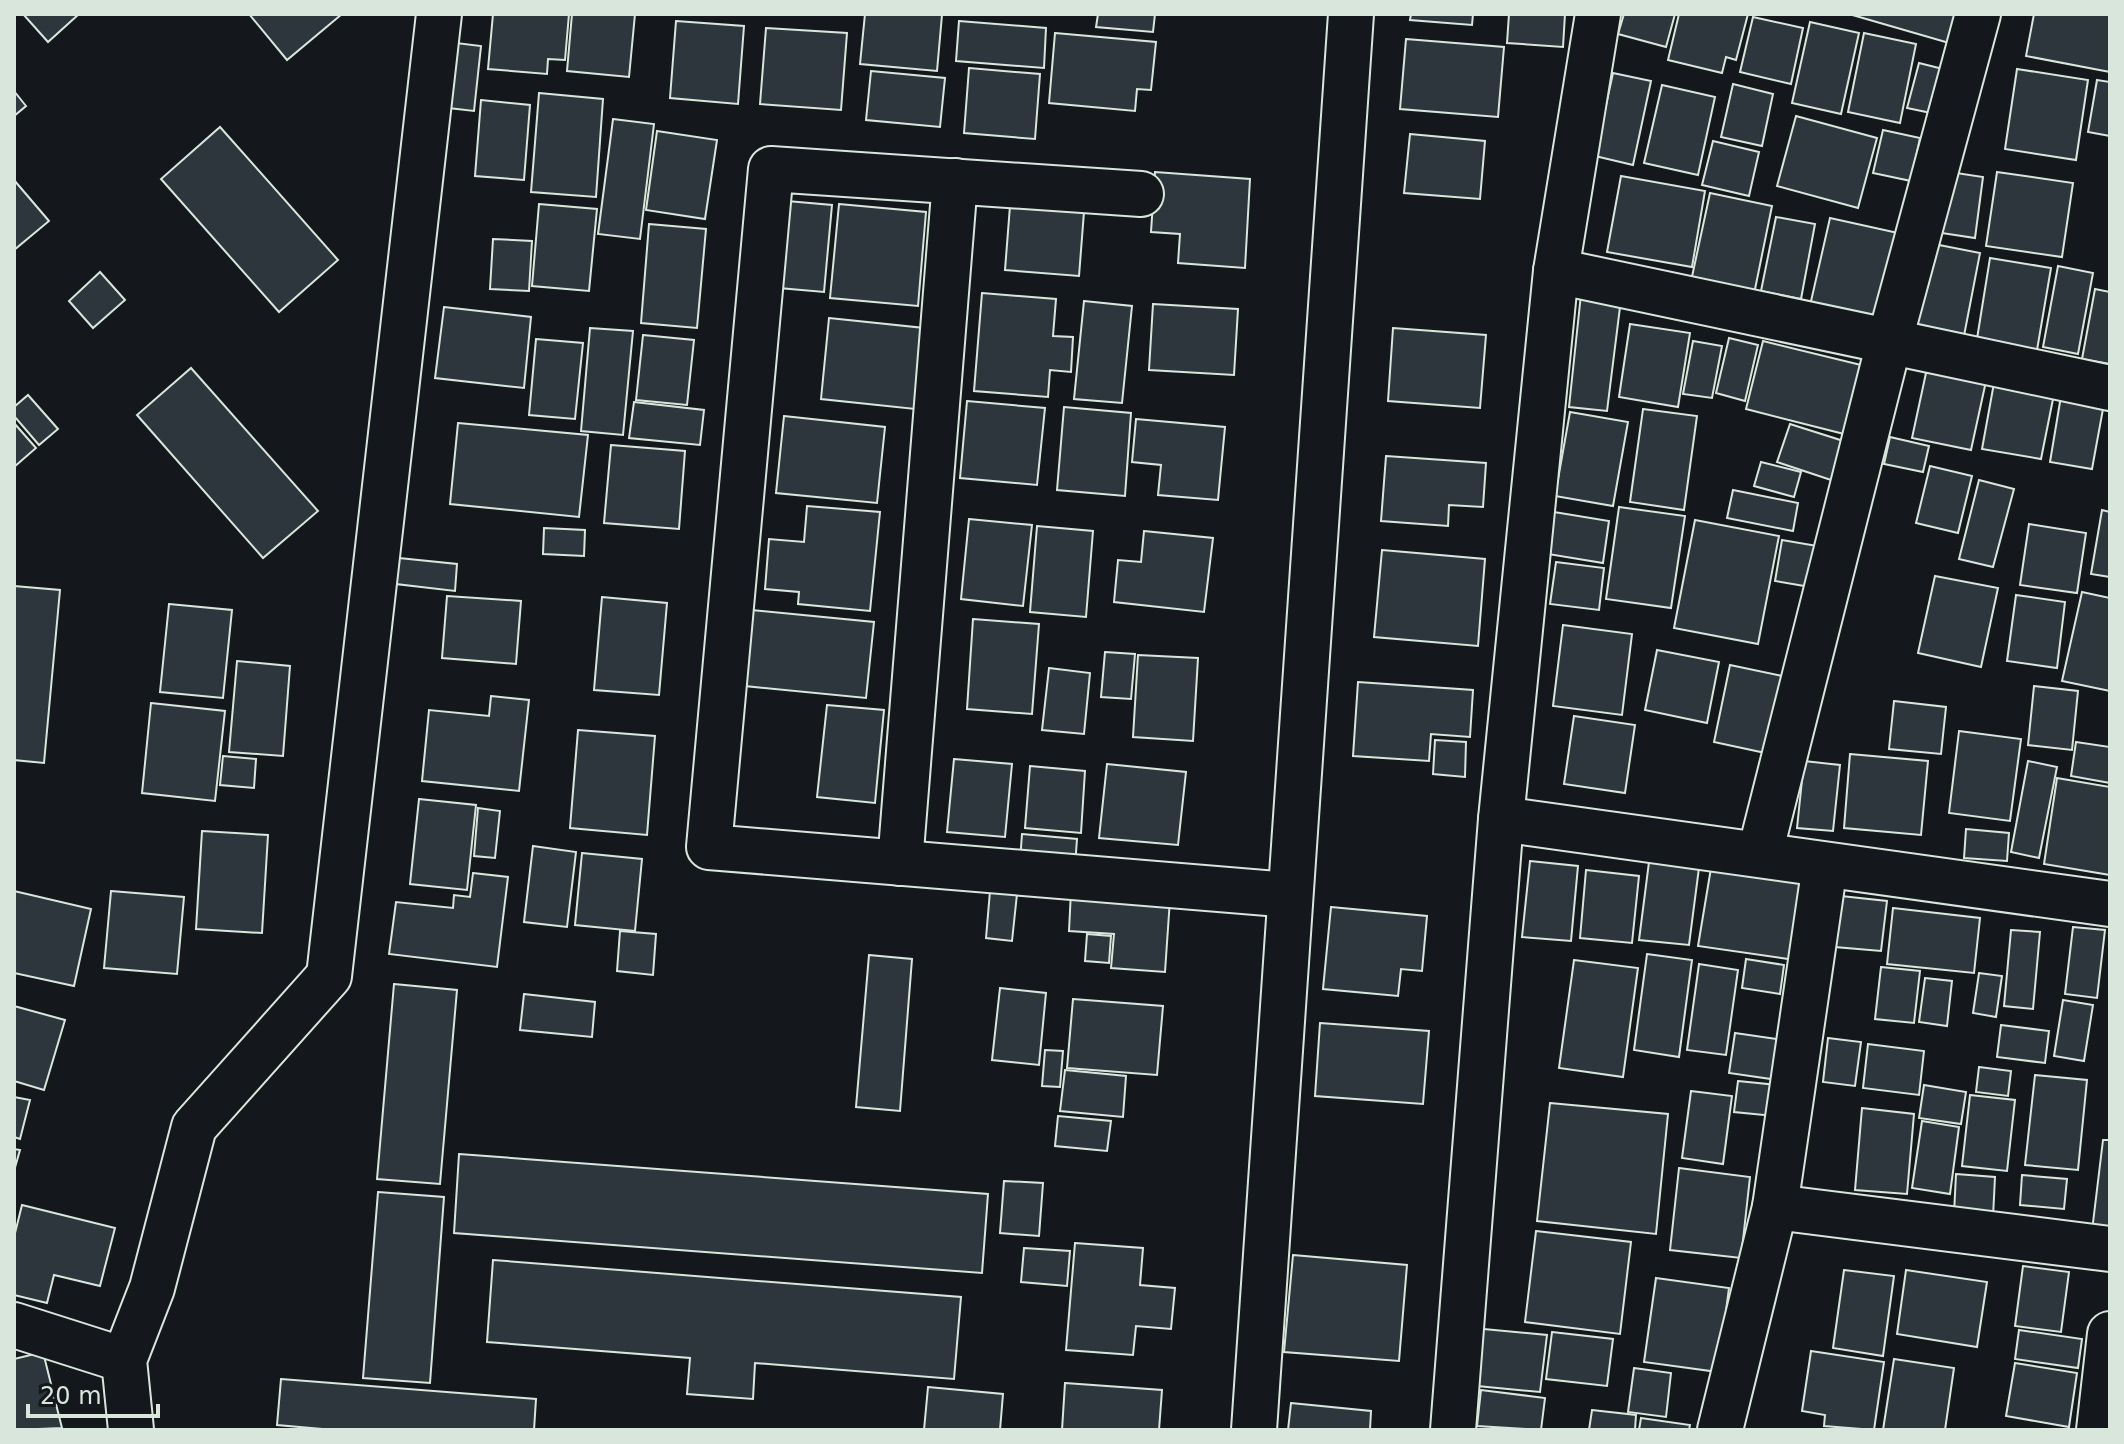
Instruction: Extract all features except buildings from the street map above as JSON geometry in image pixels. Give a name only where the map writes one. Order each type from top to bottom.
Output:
[{"type":"street","points":[[131,1430],[124,1360],[152,1288],[194,1127],[329,976],[439,14]]},
{"type":"street","points":[[1254,1430],[1351,14]]},
{"type":"street","points":[[1453,1430],[1501,819],[1556,271],[1598,14]]},
{"type":"street","points":[[1760,853],[1889,343],[1978,14]]},
{"type":"street","points":[[1141,194],[771,169],[709,847],[1290,895]]},
{"type":"street","points":[[900,863],[955,181]]},
{"type":"street","points":[[1556,271],[2110,388]]},
{"type":"street","points":[[1501,819],[2110,904]]},
{"type":"street","points":[[1720,1430],[1775,1207],[1825,865]]},
{"type":"street","points":[[1775,1207],[2110,1249]]},
{"type":"street","points":[[14,1325],[124,1360]]},
{"type":"street","points":[[2099,1430],[2110,1334]]}]
